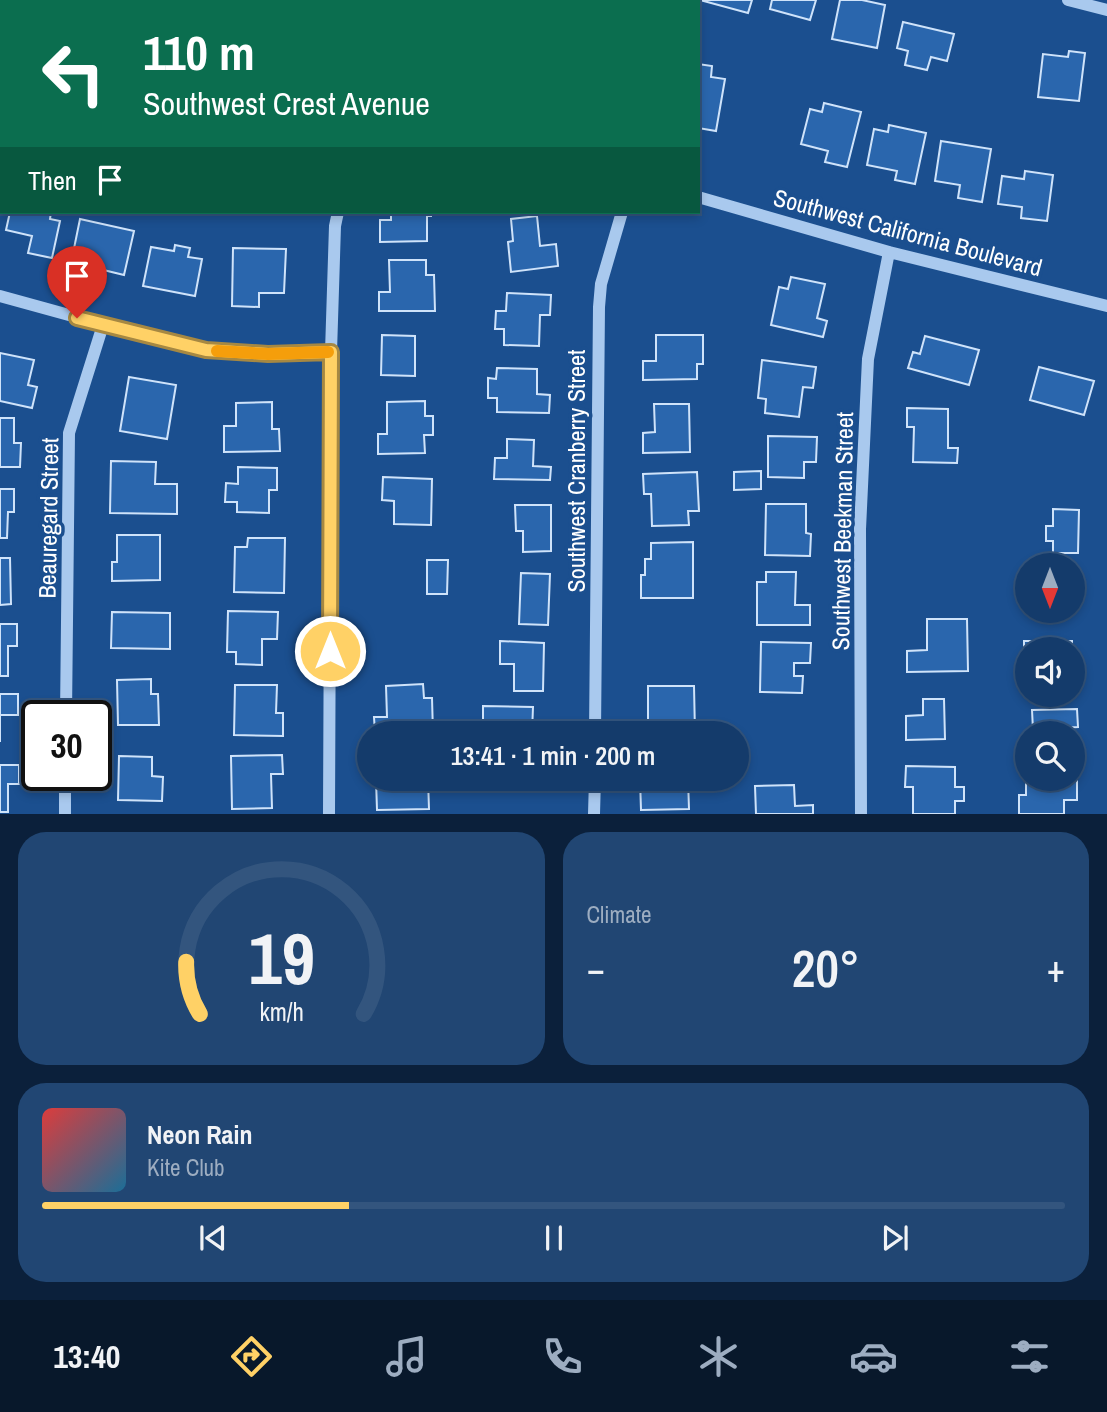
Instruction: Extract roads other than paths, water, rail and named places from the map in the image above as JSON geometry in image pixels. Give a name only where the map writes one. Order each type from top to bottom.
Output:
[{"type":"street","points":[[1068,0],[1107,10]]},
{"type":"street","name":"Southwest California Boulevard","points":[[700,198],[889,252],[1107,306]]},
{"type":"street","points":[[329,814],[331,352],[338,214]]},
{"type":"street","name":"Southwest Cranberry Street","points":[[595,721],[599,307],[601,284],[621,214]]},
{"type":"street","name":"Southwest Beekman Street","points":[[861,814],[860,529],[863,464],[869,359],[889,252]]},
{"type":"street","points":[[0,296],[206,350],[268,354],[331,352]]},
{"type":"street","name":"Beauregard Street","points":[[66,700],[69,433],[103,325]]},
{"type":"street","points":[[65,791],[65,814]]},
{"type":"street","points":[[594,814],[595,791]]}]
